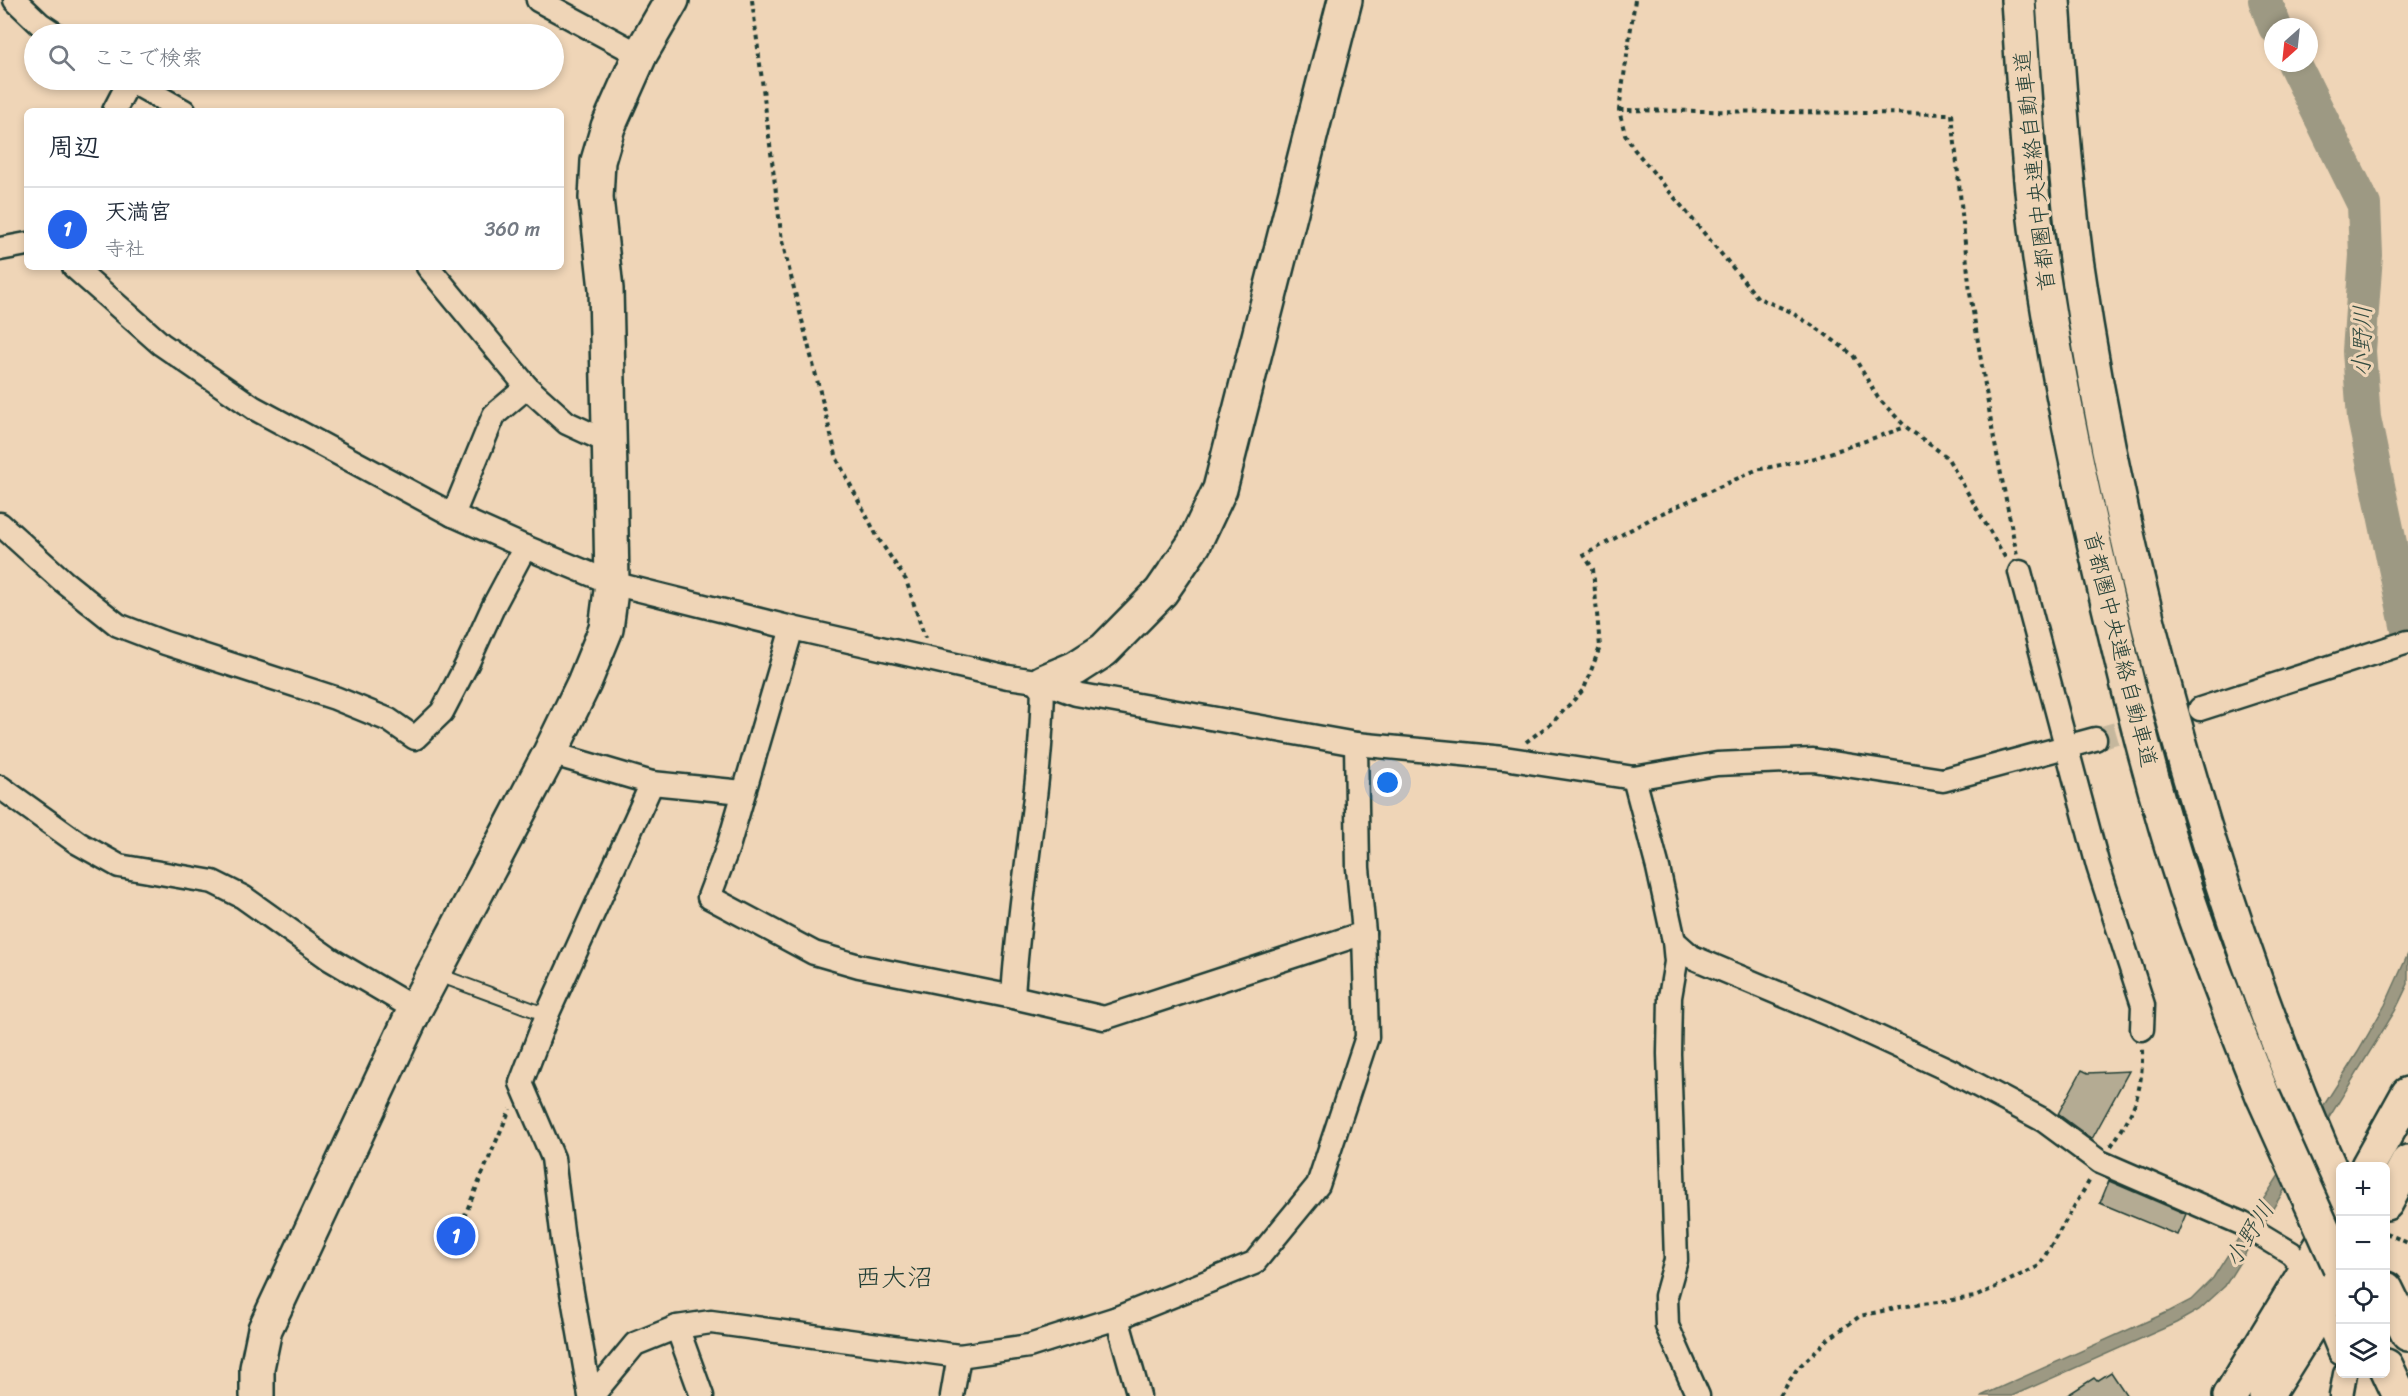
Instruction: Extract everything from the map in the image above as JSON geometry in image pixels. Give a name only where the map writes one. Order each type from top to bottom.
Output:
[{"type":"main road","points":[[257,1396],[257,1368],[264,1329],[414,1009],[550,753],[584,683],[606,629],[612,583],[606,289],[596,198],[598,161],[608,127],[640,56],[672,0]]},
{"type":"main road","points":[[1043,682],[1076,668],[1104,650],[1161,592],[1194,544],[1220,489],[1345,0]]},
{"type":"main road","name":"首都圏中央連絡自動車道","points":[[2018,0],[2029,156],[2041,264],[2067,418],[2133,709],[2185,887],[2222,993],[2263,1096],[2336,1259]]},
{"type":"main road","name":"首都圏中央連絡自動車道","points":[[2053,0],[2064,151],[2077,259],[2101,410],[2134,567],[2168,703],[2216,868],[2287,1064],[2336,1181]]},
{"type":"main road","points":[[2371,1162],[2408,1094]]},
{"type":"main road","points":[[2390,1194],[2408,1162]]},
{"type":"main road","points":[[2230,1396],[2339,1216]]},
{"type":"main road","points":[[2266,1396],[2336,1285]]},
{"type":"main road","points":[[2390,1298],[2408,1334]]},
{"type":"main road","points":[[2390,1376],[2400,1396]]},
{"type":"street","points":[[15,0],[40,24]]},
{"type":"street","points":[[538,0],[640,56]]},
{"type":"street","points":[[115,108],[124,90]]},
{"type":"street","points":[[147,90],[179,108]]},
{"type":"street","points":[[0,249],[24,244]]},
{"type":"street","points":[[77,270],[161,344],[254,408],[453,515],[612,583],[792,628],[1008,677],[1043,682],[1076,694],[1356,744],[1504,758],[1634,778],[1717,764],[1813,759],[1943,780],[2095,739]]},
{"type":"street","points":[[430,270],[527,387],[567,423],[608,442]]},
{"type":"street","points":[[453,515],[494,415],[527,387]]},
{"type":"street","points":[[0,524],[63,581],[118,625],[165,643],[335,698],[389,720],[415,738],[442,712],[525,547]]},
{"type":"street","points":[[2020,572],[2098,866],[2143,1005],[2142,1029]]},
{"type":"street","points":[[792,628],[728,847],[709,897],[814,953],[859,966],[1104,1018],[1364,933]]},
{"type":"street","points":[[2200,709],[2403,643]]},
{"type":"street","points":[[1013,997],[1015,959],[1033,827],[1043,717],[1043,682]]},
{"type":"street","points":[[591,1396],[635,1344],[677,1327],[711,1322],[958,1356],[1029,1346],[1117,1318],[1254,1263],[1318,1185],[1367,1037],[1364,933],[1358,868],[1356,744]]},
{"type":"street","points":[[550,753],[652,783],[743,792]]},
{"type":"street","points":[[1634,778],[1674,941],[1676,962],[1670,997],[1669,1054],[1676,1260],[1666,1296],[1667,1326],[1698,1396]]},
{"type":"street","points":[[591,1396],[563,1240],[553,1158],[521,1083],[547,1015],[652,783]]},
{"type":"street","points":[[0,787],[78,843],[119,866],[213,882],[243,897],[330,959],[414,1009]]},
{"type":"street","points":[[1674,941],[1692,957],[1828,1014],[1949,1070],[2043,1120],[2100,1161],[2263,1235],[2291,1253],[2307,1272],[2336,1343]]},
{"type":"street","points":[[1117,1318],[1139,1396]]},
{"type":"street","points":[[677,1327],[702,1396]]},
{"type":"street","points":[[952,1396],[958,1356]]},
{"type":"street","points":[[2341,1396],[2344,1378]]},
{"type":"lane","points":[[434,973],[547,1015]]},
{"type":"path","points":[[752,0],[782,241],[837,459],[873,529],[906,580],[927,642],[929,659]]},
{"type":"path","points":[[1635,0],[1619,110],[1625,134],[1634,149],[1758,298],[1789,311],[1853,355],[1878,398],[1906,426],[1947,457],[2004,557],[2020,572]]},
{"type":"path","points":[[1619,110],[1952,114],[1970,293],[1993,434],[2020,572]]},
{"type":"path","points":[[1504,758],[1553,722],[1584,689],[1600,646],[1593,569],[1584,555],[1656,516],[1755,470],[1815,458],[1906,426]]},
{"type":"path","points":[[1780,1396],[1797,1369],[1827,1340],[1860,1316],[1900,1307],[1975,1297],[2039,1266],[2100,1161],[2129,1120],[2140,1089],[2143,1063],[2142,1029]]},
{"type":"path","points":[[464,1216],[521,1083]]},
{"type":"path","points":[[2390,1235],[2408,1243]]},
{"type":"water","points":[[2408,954],[2408,984],[2395,1011],[2225,1286],[2199,1310],[2176,1323],[2012,1396],[1981,1396],[2170,1311],[2191,1300],[2213,1278],[2358,1052],[2385,1005]]},
{"type":"building","points":[[2082,1070],[2088,1073],[2129,1071],[2092,1139],[2058,1114]]},
{"type":"building","points":[[2109,1181],[2186,1214],[2177,1235],[2100,1203]]},
{"type":"building","points":[[452,1217],[470,1226],[463,1240],[445,1233]]},
{"type":"building","points":[[2111,1372],[2127,1396],[2066,1396],[2094,1378],[2097,1381]]},
{"type":"waterway","name":"小野川","points":[[2265,0],[2272,18]]},
{"type":"waterway","name":"小野川","points":[[2298,72],[2364,205],[2366,255],[2359,351],[2364,418],[2408,630]]},
{"type":"tunnel","points":[[2095,739],[2186,713]]},
{"type":"place","name":"天満宮","points":[[456,1236]]},
{"type":"district","name":"西大沼","points":[[894,1277]]}]
